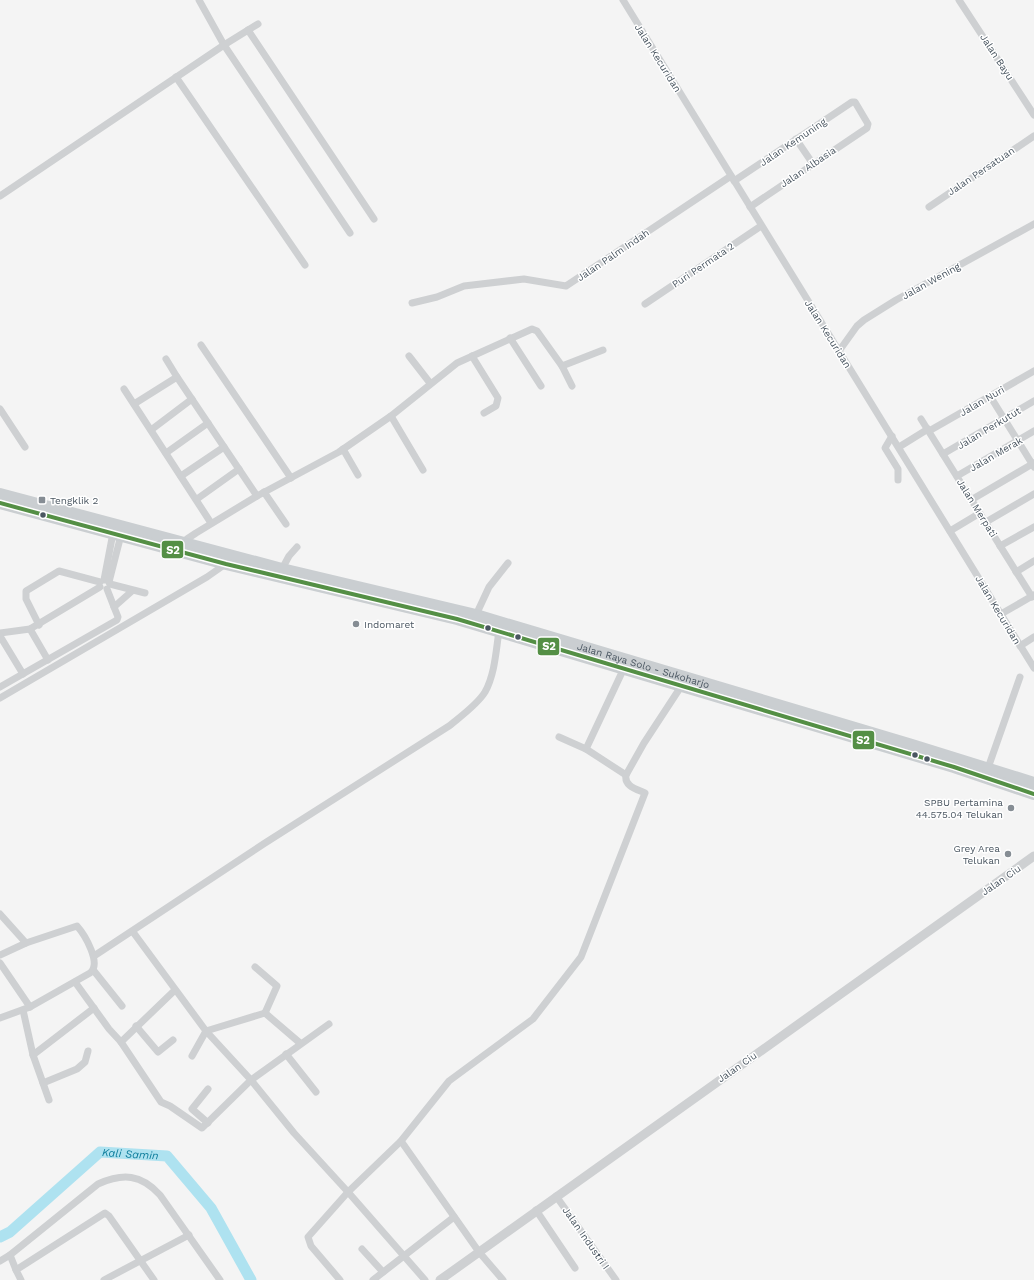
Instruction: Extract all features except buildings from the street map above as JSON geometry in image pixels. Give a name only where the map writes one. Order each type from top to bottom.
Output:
[{"type":"main road","name":"Jalan Raya Solo - Sukoharjo","points":[[0,494],[229,560],[499,631],[532,636]]},
{"type":"main road","name":"Jalan Raya Solo - Sukoharjo","points":[[0,503],[117,534],[182,546]]},
{"type":"main road","name":"Jalan Raya Solo - Sukoharjo","points":[[229,560],[282,569],[476,615],[532,636],[911,750]]},
{"type":"main road","name":"Jalan Raya Solo - Sukoharjo","points":[[555,643],[624,668],[956,763]]},
{"type":"main road","points":[[956,763],[988,768],[1034,783]]},
{"type":"main road","points":[[956,763],[1034,794]]},
{"type":"street","points":[[199,0],[224,45],[350,233]]},
{"type":"street","name":"Jalan Kecuridan","points":[[623,0],[1034,668]]},
{"type":"street","name":"Jalan Bayu","points":[[959,0],[1034,115]]},
{"type":"street","points":[[0,196],[224,45],[258,24]]},
{"type":"street","points":[[248,30],[374,219]]},
{"type":"street","points":[[176,77],[305,265]]},
{"type":"street","name":"Jalan Kemuning","points":[[733,179],[852,102]]},
{"type":"street","name":"Jalan Albasia","points":[[750,207],[867,128],[868,124],[855,102],[852,102]]},
{"type":"street","name":"Jalan Persatuan","points":[[929,207],[1034,136]]},
{"type":"street","points":[[796,139],[813,164]]},
{"type":"street","name":"Jalan Palm Indah","points":[[412,302],[437,297],[464,286],[524,279],[566,286],[733,179]]},
{"type":"street","name":"Jalan Wening","points":[[839,351],[864,320],[896,300],[1034,224]]},
{"type":"street","name":"Puri Permata 2","points":[[645,304],[761,226]]},
{"type":"street","points":[[182,546],[211,523],[343,449],[391,416],[430,383],[457,364],[510,338],[534,329],[562,366],[572,386]]},
{"type":"street","points":[[510,338],[541,386]]},
{"type":"street","points":[[201,345],[291,478]]},
{"type":"street","points":[[562,366],[603,350]]},
{"type":"street","points":[[409,356],[430,383]]},
{"type":"street","points":[[472,356],[498,398],[496,406],[484,413]]},
{"type":"street","points":[[166,359],[257,496]]},
{"type":"street","name":"Jalan Nuri","points":[[898,447],[1034,371]]},
{"type":"street","points":[[134,404],[177,377]]},
{"type":"street","points":[[124,389],[197,499],[211,523]]},
{"type":"street","points":[[972,500],[1033,465],[990,396]]},
{"type":"street","points":[[151,430],[192,400]]},
{"type":"street","name":"Jalan Perkutut","points":[[943,454],[1034,401]]},
{"type":"street","points":[[0,409],[25,447]]},
{"type":"street","points":[[391,416],[423,470]]},
{"type":"street","name":"Jalan Merpati","points":[[922,419],[1016,572],[1033,596]]},
{"type":"street","points":[[166,452],[208,423]]},
{"type":"street","name":"Jalan Merak","points":[[957,476],[1034,431]]},
{"type":"street","points":[[892,436],[885,448],[898,469],[898,480]]},
{"type":"street","points":[[181,476],[224,447]]},
{"type":"street","points":[[343,449],[358,475]]},
{"type":"street","points":[[197,499],[239,469]]},
{"type":"street","points":[[264,492],[286,524]]},
{"type":"street","points":[[986,522],[1034,494]]},
{"type":"street","points":[[950,531],[980,513]]},
{"type":"street","points":[[1000,546],[1034,527]]},
{"type":"street","points":[[0,687],[117,620],[118,617],[105,584],[117,534]]},
{"type":"street","points":[[282,569],[289,556],[297,547]]},
{"type":"street","points":[[0,698],[206,577],[229,560]]},
{"type":"street","points":[[1016,572],[1034,561]]},
{"type":"street","points":[[476,615],[489,587],[508,563]]},
{"type":"street","points":[[39,625],[26,599],[26,591],[59,571],[132,591],[145,593]]},
{"type":"street","points":[[0,633],[30,629],[39,625],[105,584]]},
{"type":"street","points":[[114,607],[132,591]]},
{"type":"street","points":[[1001,614],[1033,596]]},
{"type":"street","points":[[30,629],[48,660]]},
{"type":"street","points":[[94,956],[133,932],[265,843],[424,742],[464,714],[485,691],[490,679],[499,631]]},
{"type":"street","points":[[0,636],[23,674]]},
{"type":"street","points":[[1020,646],[1034,637]]},
{"type":"street","points":[[586,749],[624,668]]},
{"type":"street","points":[[988,768],[1020,677]]},
{"type":"street","points":[[340,1280],[311,1246],[308,1237],[348,1192],[401,1141],[449,1082],[533,1019],[581,957],[645,793],[628,785],[625,779],[626,775],[644,743],[682,685]]},
{"type":"street","points":[[559,737],[586,749],[626,775]]},
{"type":"street","name":"Jalan Ciu","points":[[440,1280],[536,1210],[1034,856]]},
{"type":"street","points":[[0,914],[26,943]]},
{"type":"street","points":[[0,955],[26,943],[76,926],[94,956],[96,964],[94,971],[75,982],[26,1008],[0,1018]]},
{"type":"street","points":[[133,932],[206,1031],[251,1080],[303,1144],[348,1192],[425,1280]]},
{"type":"street","points":[[0,963],[26,1008],[33,1056],[49,1100]]},
{"type":"street","points":[[192,1056],[206,1031],[265,1013],[277,986],[255,967]]},
{"type":"street","points":[[94,971],[122,1006]]},
{"type":"street","points":[[75,982],[120,1042],[161,1102],[170,1106],[202,1128],[251,1080],[300,1043],[329,1024]]},
{"type":"street","points":[[120,1042],[175,990]]},
{"type":"street","points":[[33,1056],[94,1008]]},
{"type":"street","points":[[265,1013],[300,1043]]},
{"type":"street","points":[[136,1026],[158,1052],[173,1040]]},
{"type":"street","points":[[43,1083],[77,1069],[85,1062],[88,1051]]},
{"type":"street","points":[[286,1054],[316,1092]]},
{"type":"street","points":[[208,1089],[192,1109],[208,1123]]},
{"type":"street","points":[[401,1141],[479,1252],[503,1280]]},
{"type":"street","points":[[0,1261],[10,1256],[93,1188],[112,1178],[140,1179],[152,1186],[160,1195],[220,1280]]},
{"type":"street","name":"Jalan Industri I","points":[[556,1196],[616,1280]]},
{"type":"street","points":[[536,1210],[575,1268]]},
{"type":"street","points":[[16,1270],[105,1213],[109,1216],[154,1280]]},
{"type":"street","points":[[373,1280],[454,1217]]},
{"type":"street","points":[[104,1280],[141,1262],[189,1235]]},
{"type":"street","points":[[362,1249],[383,1272]]},
{"type":"street","points":[[10,1256],[21,1280]]},
{"type":"waterway","name":"Kali Samin","points":[[0,1237],[10,1232],[100,1152],[167,1156],[211,1208],[251,1280]]},
{"type":"transit line","name":"S2","points":[[0,503],[226,564],[457,619],[954,767],[1034,794]]},
{"type":"place","name":"Tengklik 2","points":[[42,500]]},
{"type":"place","name":"Indomaret","points":[[356,624]]},
{"type":"place","name":"SPBU Pertamina 44.575.04 Telukan","points":[[1011,808]]},
{"type":"place","name":"Grey Area Telukan","points":[[1008,854]]}]
